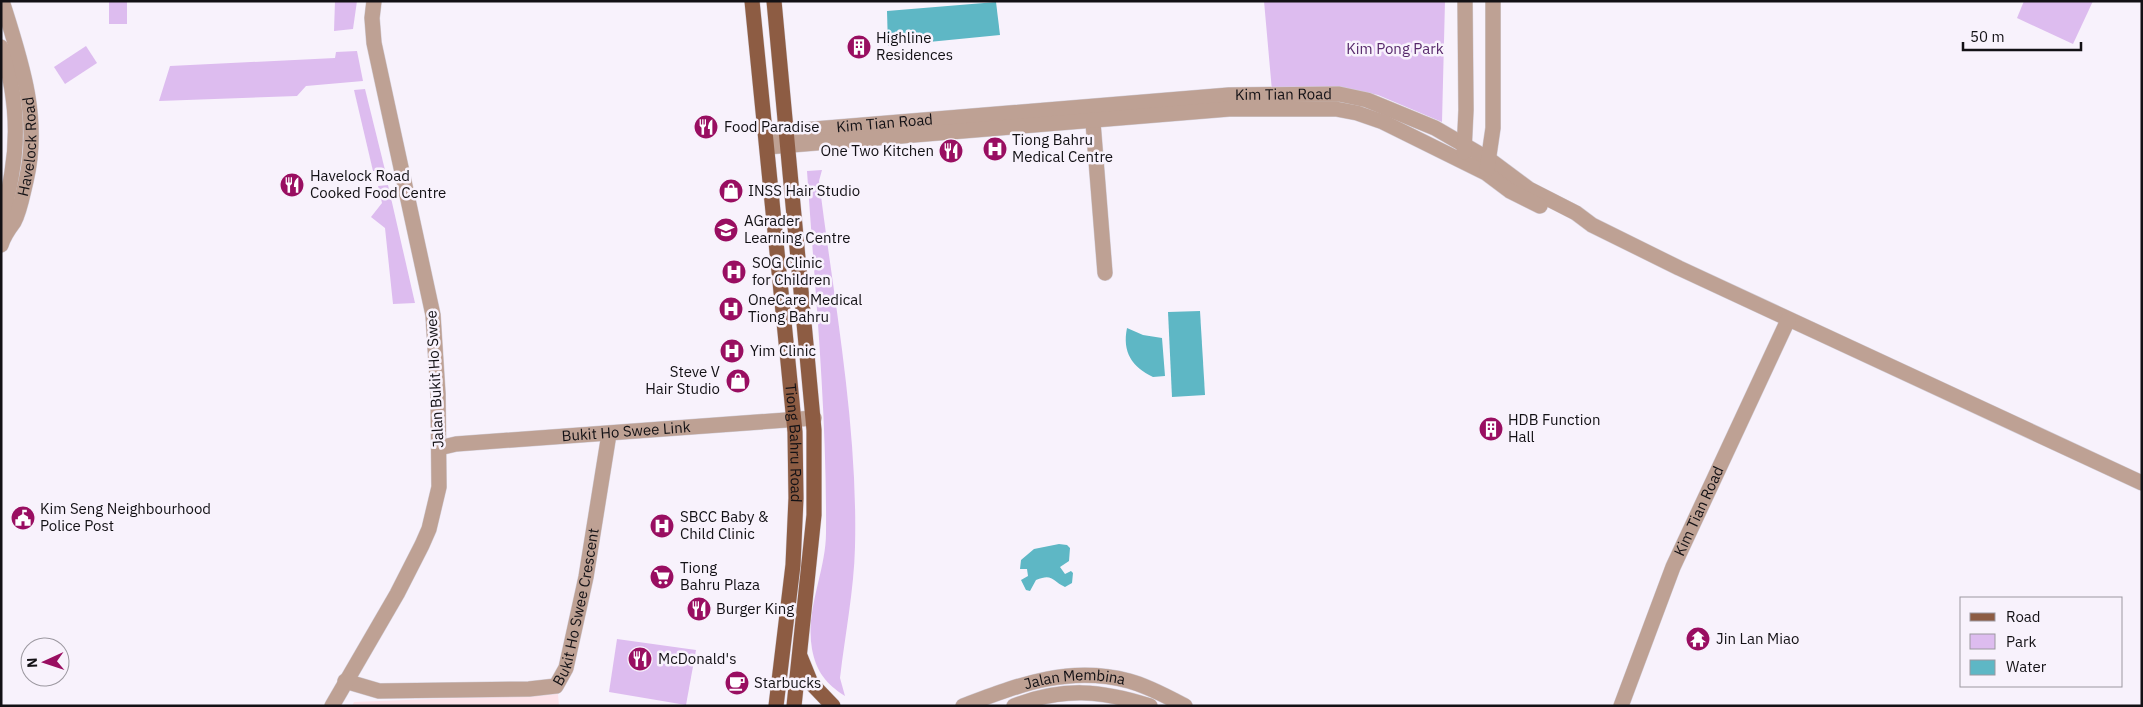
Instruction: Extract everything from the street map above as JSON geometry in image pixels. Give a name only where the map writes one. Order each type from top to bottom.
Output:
[{"type":"main road","name":"Tiong Bahru Road","points":[[752,1],[794,419],[796,498],[793,565],[776,706]]},
{"type":"main road","name":"Tiong Bahru Road","points":[[774,1],[814,418],[814,515],[798,650],[794,706]]},
{"type":"main road","points":[[798,650],[811,683],[833,706]]},
{"type":"street","name":"Havelock Road","points":[[2,1],[27,83],[31,111],[31,146],[26,180],[14,221],[3,239]]},
{"type":"street","name":"Jalan Bukit Ho Swee","points":[[332,706],[397,594],[429,529],[439,487],[433,315],[374,43],[372,18],[374,1]]},
{"type":"street","points":[[1463,161],[1466,110],[1465,1]]},
{"type":"street","points":[[1488,166],[1494,128],[1492,1]]},
{"type":"street","name":"Havelock Road","points":[[1,47],[15,112],[8,146],[3,239]]},
{"type":"street","name":"Kim Tian Road","points":[[766,140],[1339,94],[1367,100],[1435,128],[1465,144],[1510,191],[1549,211],[1573,222],[1592,225],[1788,320],[2142,483]]},
{"type":"street","name":"Kim Tian Road","points":[[1229,102],[1357,112],[1383,122],[1463,161],[1488,166]]},
{"type":"street","points":[[1435,128],[1450,124],[1466,110]]},
{"type":"street","points":[[1092,113],[1105,273]]},
{"type":"street","points":[[8,146],[31,146]]},
{"type":"street","name":"Kim Tian Road","points":[[1620,706],[1673,567],[1788,320]]},
{"type":"street","name":"Bukit Ho Swee Link","points":[[439,448],[456,444],[814,418]]},
{"type":"street","name":"Bukit Ho Swee Crescent","points":[[345,681],[379,691],[529,689],[553,687],[560,684],[579,616],[609,434]]},
{"type":"street","name":"Jalan Membina","points":[[963,706],[1043,679],[1079,675],[1098,675],[1131,681],[1169,702],[1185,706]]},
{"type":"street","name":"Jalan Membina","points":[[1014,706],[1058,693],[1090,692],[1120,696],[1150,706]]},
{"type":"shaded area","points":[[558,694],[559,706],[352,706],[354,702]]},
{"type":"green space","points":[[109,1],[127,1],[127,24],[109,24]]},
{"type":"green space","points":[[335,1],[357,1],[353,29],[334,31]]},
{"type":"green space","name":"Kim Pong Park","points":[[1264,1],[1445,1],[1442,122],[1378,95],[1346,88],[1272,91]]},
{"type":"green space","points":[[2024,1],[2093,1],[2073,44],[2017,18]]},
{"type":"green space","points":[[86,46],[97,63],[65,84],[54,67]]},
{"type":"green space","points":[[357,51],[363,81],[306,86],[297,96],[159,101],[170,66],[335,58],[336,52]]},
{"type":"green space","points":[[365,89],[385,170],[373,171],[354,90]]},
{"type":"green space","points":[[822,170],[819,181],[844,364],[853,456],[855,501],[853,580],[840,678],[845,696],[827,682],[819,670],[812,649],[811,634],[813,605],[825,547],[826,488],[820,352],[807,171]]},
{"type":"green space","points":[[388,185],[415,303],[393,304],[385,228],[371,217],[382,203],[378,186]]},
{"type":"green space","points":[[617,639],[696,650],[686,705],[609,692]]},
{"type":"water","points":[[996,2],[1000,35],[888,46],[887,11]]},
{"type":"water","points":[[1200,311],[1205,395],[1172,397],[1168,312]]},
{"type":"water","points":[[1127,328],[1143,335],[1162,338],[1165,376],[1153,377],[1139,369],[1130,358],[1126,344]]},
{"type":"water","points":[[1059,544],[1067,545],[1070,548],[1069,561],[1060,567],[1065,574],[1071,571],[1073,573],[1072,583],[1065,587],[1046,577],[1036,580],[1030,591],[1026,590],[1021,580],[1028,576],[1027,569],[1020,569],[1021,560],[1034,549]]},
{"type":"place","name":"Highline Residences","points":[[859,47]]},
{"type":"place","name":"Food Paradise","points":[[706,127]]},
{"type":"place","name":"Tiong Bahru Medical Centre","points":[[995,149]]},
{"type":"place","name":"One Two Kitchen","points":[[951,151]]},
{"type":"place","name":"Havelock Road Cooked Food Centre","points":[[292,185]]},
{"type":"place","name":"INSS Hair Studio","points":[[731,191]]},
{"type":"place","name":"AGrader Learning Centre","points":[[726,230]]},
{"type":"place","name":"SOG Clinic for Children","points":[[734,272]]},
{"type":"place","name":"OneCare Medical Tiong Bahru","points":[[731,309]]},
{"type":"place","name":"Yim Clinic","points":[[732,351]]},
{"type":"place","name":"Steve V Hair Studio","points":[[738,381]]},
{"type":"place","name":"HDB Function Hall","points":[[1491,429]]},
{"type":"place","name":"Kim Seng Neighbourhood Police Post","points":[[23,518]]},
{"type":"place","name":"SBCC Baby & Child Clinic","points":[[662,526]]},
{"type":"place","name":"Tiong Bahru Plaza","points":[[662,577]]},
{"type":"place","name":"Burger King","points":[[699,609]]},
{"type":"place","name":"Jin Lan Miao","points":[[1698,639]]},
{"type":"place","name":"McDonald's","points":[[640,659]]},
{"type":"place","name":"Starbucks","points":[[737,683]]}]
